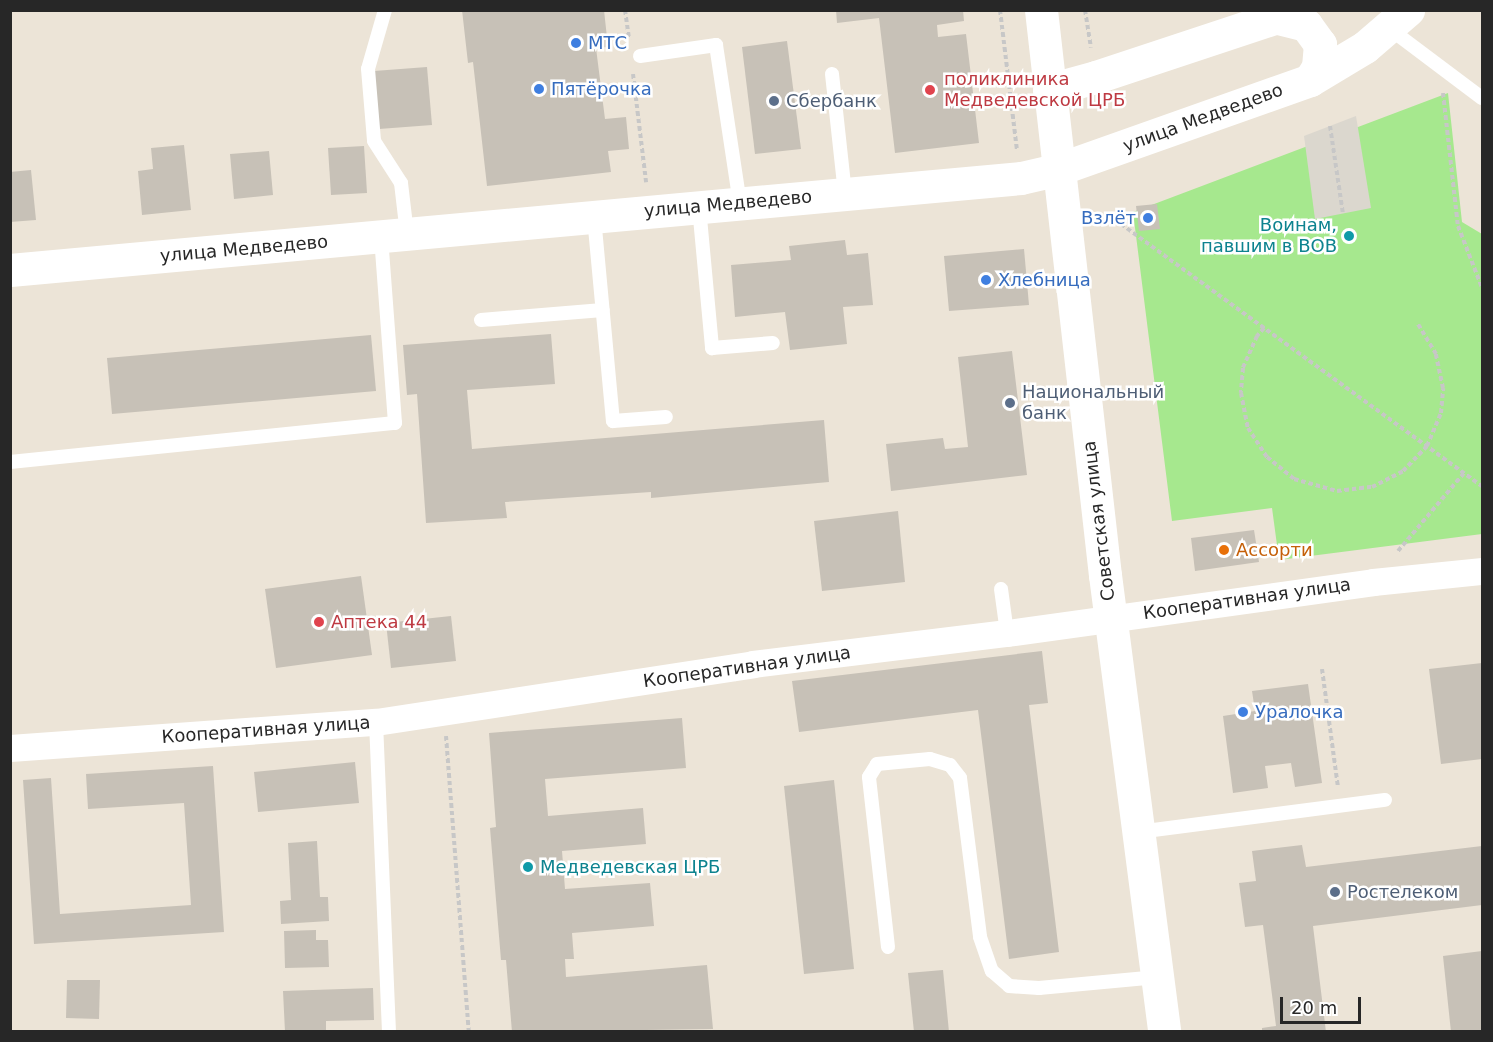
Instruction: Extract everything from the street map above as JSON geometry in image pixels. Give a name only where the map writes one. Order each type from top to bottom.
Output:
[{"type":"street","name":"Советская улица","points":[[1041,10],[1110,618],[1164,1032]]},
{"type":"street","points":[[1049,90],[1096,77],[1288,14],[1306,25],[1320,44],[1318,67],[1310,80]]},
{"type":"street","name":"улица Медведево","points":[[10,270],[1021,178],[1059,169],[1310,80],[1365,47],[1399,20]]},
{"type":"street","name":"Кооперативная улица","points":[[10,748],[376,722],[753,664],[1007,633],[1373,582],[1482,571]]},
{"type":"lane","points":[[10,462],[395,423],[394,235],[401,183],[374,141],[368,69],[386,10]]},
{"type":"lane","points":[[1399,20],[1482,98]]},
{"type":"lane","points":[[635,51],[716,45],[740,204]]},
{"type":"lane","points":[[832,74],[845,194]]},
{"type":"lane","points":[[699,207],[712,348],[773,343]]},
{"type":"lane","points":[[594,217],[613,421],[666,417]]},
{"type":"lane","points":[[481,320],[603,310]]},
{"type":"lane","points":[[1001,590],[1007,633]]},
{"type":"lane","points":[[376,722],[389,1032]]},
{"type":"lane","points":[[888,947],[870,777],[878,764],[930,759],[950,765],[960,778],[980,937],[992,971],[1009,986],[1039,988],[1157,977]]},
{"type":"lane","points":[[1138,832],[1384,800]]},
{"type":"path","points":[[625,10],[635,51]]},
{"type":"path","points":[[1000,10],[1018,152]]},
{"type":"path","points":[[1085,10],[1096,77]]},
{"type":"path","points":[[632,70],[647,189]]},
{"type":"path","points":[[1442,83],[1458,226],[1482,288]]},
{"type":"path","points":[[1330,126],[1343,213]]},
{"type":"path","points":[[1121,224],[1482,486]]},
{"type":"path","points":[[1264,328],[1244,368],[1241,393],[1248,428],[1267,457],[1294,480],[1337,491],[1372,487],[1403,471],[1426,446],[1441,413],[1443,388],[1436,354],[1418,324]]},
{"type":"path","points":[[1373,582],[1464,473]]},
{"type":"path","points":[[1322,669],[1341,806]]},
{"type":"path","points":[[444,712],[469,1032]]},
{"type":"green space","points":[[1448,93],[1462,222],[1482,234],[1482,534],[1279,560],[1272,508],[1172,521],[1133,212]]},
{"type":"shaded area","points":[[1356,116],[1371,208],[1315,219],[1304,136]]},
{"type":"building","points":[[462,10],[604,10],[608,47],[596,48],[605,119],[626,117],[629,149],[608,151],[611,172],[487,186],[473,62],[468,63]]},
{"type":"building","name":"поликлиника Медведевской ЦРБ","points":[[836,10],[963,10],[964,21],[937,25],[938,37],[966,34],[979,143],[895,153],[879,18],[837,23]]},
{"type":"building","points":[[787,41],[801,149],[755,154],[742,47]]},
{"type":"building","points":[[427,67],[432,125],[379,129],[374,71]]},
{"type":"building","points":[[184,145],[191,210],[142,215],[138,171],[153,169],[151,148]]},
{"type":"building","points":[[364,146],[367,193],[331,195],[328,148]]},
{"type":"building","points":[[269,151],[273,195],[234,199],[230,154]]},
{"type":"building","points":[[31,170],[36,220],[10,222],[10,172]]},
{"type":"building","name":"Взлёт","points":[[1157,204],[1160,229],[1139,231],[1136,206]]},
{"type":"building","points":[[845,240],[847,255],[868,253],[873,305],[843,307],[847,344],[790,350],[785,312],[735,317],[731,265],[791,260],[789,246]]},
{"type":"building","name":"Хлебница","points":[[1024,249],[1029,305],[949,311],[944,256]]},
{"type":"building","points":[[551,334],[555,384],[467,390],[472,449],[824,420],[829,482],[651,498],[651,492],[505,502],[507,518],[426,523],[417,394],[407,395],[403,345]]},
{"type":"building","points":[[371,335],[376,391],[112,414],[107,358]]},
{"type":"building","points":[[1012,351],[1027,475],[891,491],[886,444],[943,438],[945,449],[968,447],[958,357]]},
{"type":"building","points":[[898,511],[905,582],[822,591],[814,521]]},
{"type":"building","points":[[1254,530],[1259,562],[1195,571],[1191,538]]},
{"type":"building","name":"Аптека 44","points":[[361,576],[372,655],[276,668],[265,589]]},
{"type":"building","points":[[451,616],[456,661],[391,668],[386,623]]},
{"type":"building","points":[[1042,651],[1048,703],[1029,705],[1059,952],[1009,959],[978,710],[799,732],[792,681]]},
{"type":"building","points":[[1482,663],[1482,759],[1441,764],[1429,669]]},
{"type":"building","points":[[1308,684],[1322,783],[1295,787],[1291,763],[1265,766],[1268,788],[1233,793],[1223,716],[1255,711],[1252,691]]},
{"type":"building","name":"Медведевская ЦРБ","points":[[682,718],[686,768],[545,779],[548,816],[643,808],[646,844],[562,851],[565,889],[650,883],[654,926],[572,933],[574,959],[565,959],[566,977],[707,965],[713,1029],[512,1032],[506,960],[501,960],[490,828],[496,827],[489,733]]},
{"type":"building","points":[[355,762],[359,803],[258,812],[254,772]]},
{"type":"building","points":[[213,766],[224,932],[34,944],[23,780],[51,778],[60,914],[191,905],[184,803],[88,809],[86,774]]},
{"type":"building","points":[[834,780],[854,969],[804,974],[784,786]]},
{"type":"building","points":[[317,841],[320,897],[328,897],[329,921],[281,924],[280,901],[291,900],[288,843]]},
{"type":"building","points":[[1302,845],[1306,867],[1482,846],[1482,905],[1313,926],[1326,1032],[1262,1032],[1262,1028],[1276,1026],[1263,925],[1245,927],[1239,883],[1256,881],[1252,851]]},
{"type":"building","points":[[316,930],[316,940],[328,940],[329,967],[285,968],[284,931]]},
{"type":"building","points":[[1482,951],[1482,1032],[1451,1032],[1443,956]]},
{"type":"building","points":[[943,970],[949,1032],[914,1032],[908,973]]},
{"type":"building","points":[[67,980],[100,980],[99,1019],[66,1018]]},
{"type":"building","points":[[373,988],[374,1020],[326,1021],[326,1032],[285,1032],[283,991]]},
{"type":"place","name":"МТС","points":[[576,43]]},
{"type":"place","name":"Пятёрочка","points":[[539,89]]},
{"type":"place","name":"поликлиника Медведевской ЦРБ","points":[[930,90]]},
{"type":"place","name":"Сбербанк","points":[[774,101]]},
{"type":"place","name":"Взлёт","points":[[1148,218]]},
{"type":"place","name":"Воинам, павшим в ВОВ","points":[[1349,236]]},
{"type":"place","name":"Хлебница","points":[[986,280]]},
{"type":"place","name":"Национальный банк","points":[[1010,403]]},
{"type":"place","name":"Ассорти","points":[[1224,550]]},
{"type":"place","name":"Аптека 44","points":[[319,622]]},
{"type":"place","name":"Уралочка","points":[[1243,712]]},
{"type":"place","name":"Медведевская ЦРБ","points":[[528,867]]},
{"type":"place","name":"Ростелеком","points":[[1335,892]]}]
